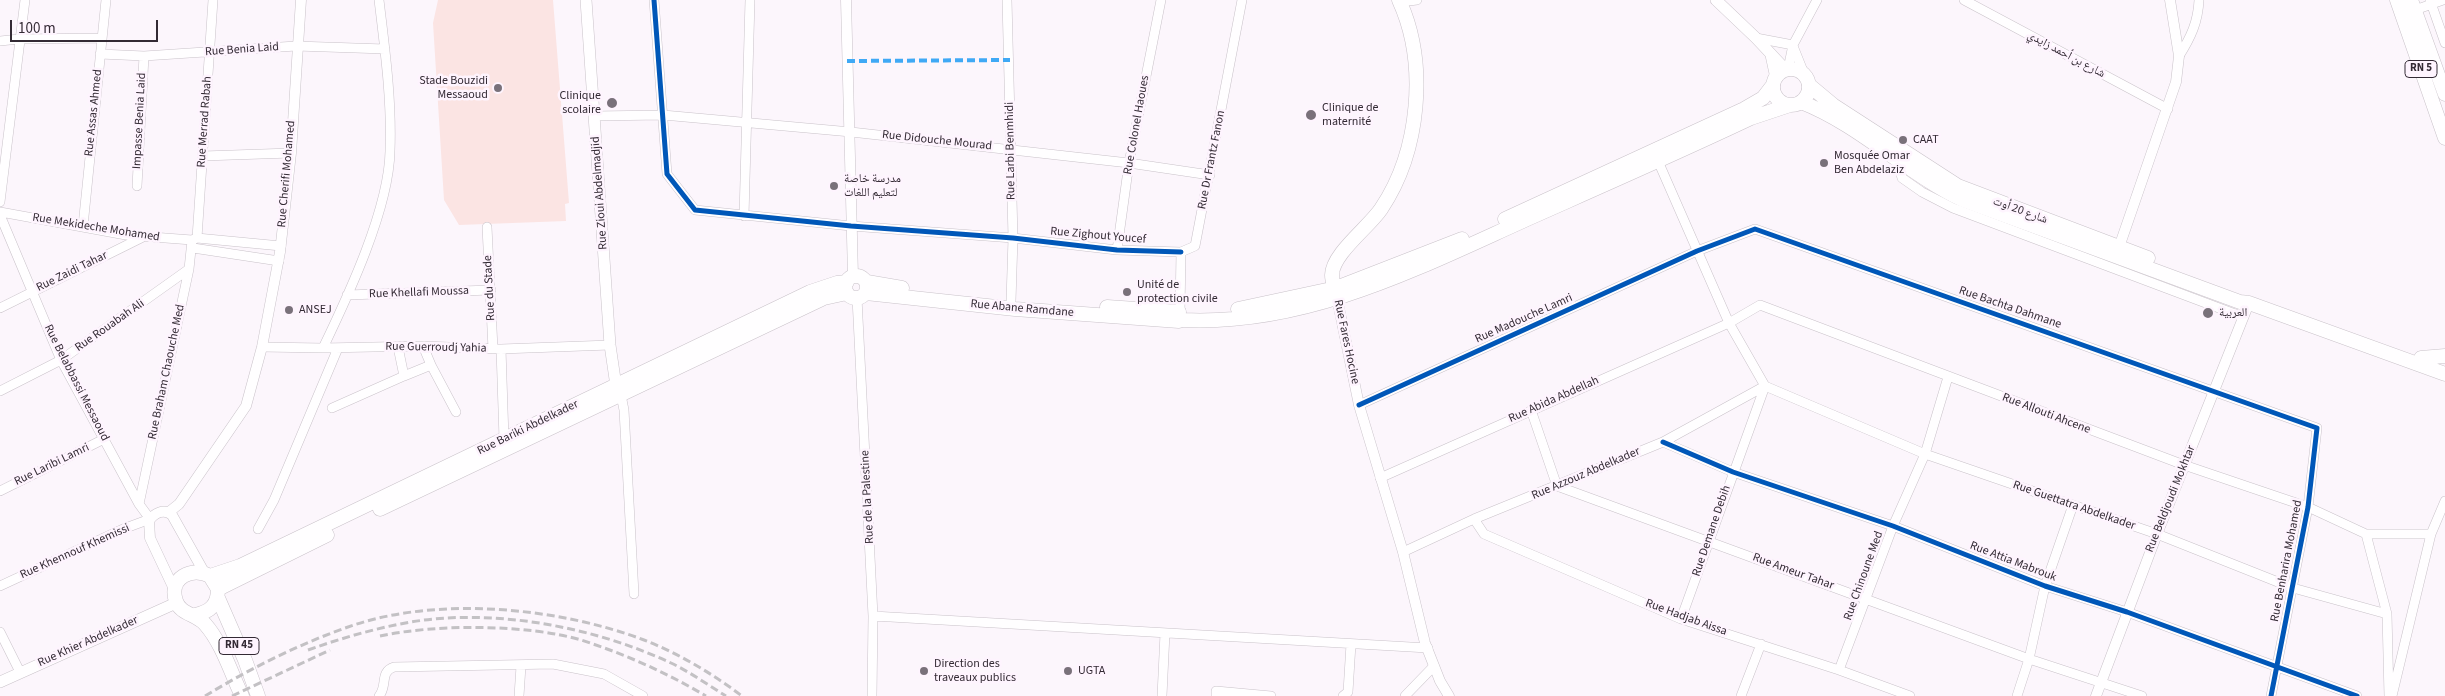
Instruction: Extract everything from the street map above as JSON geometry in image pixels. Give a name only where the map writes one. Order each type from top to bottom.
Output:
[{"type":"main road","name":"Rue Zioui Abdelmadjid","points":[[586,0],[610,345],[618,390]]},
{"type":"main road","points":[[1716,0],[1770,54],[1781,76],[1778,99],[1796,103]]},
{"type":"main road","name":"RN 5","points":[[2397,0],[2445,138]]},
{"type":"main road","name":"Rue Fares Hocine","points":[[1336,293],[1332,276],[1337,260],[1381,209],[1401,170],[1408,148],[1415,103],[1415,76],[1411,42],[1399,1]]},
{"type":"main road","name":"RN 5","points":[[2413,5],[2445,94]]},
{"type":"main road","points":[[1797,70],[1807,80],[1807,94],[1796,103],[1751,118],[1385,282],[1336,293],[1451,244],[1744,110],[1763,98],[1781,76],[1797,70]]},
{"type":"main road","name":"شارع 20 أوت","points":[[1807,80],[1826,100],[1958,186],[2116,256]]},
{"type":"main road","name":"شارع 20 أوت","points":[[1796,103],[1835,118],[1897,160],[1963,200],[2240,302],[2249,303],[2445,374]]},
{"type":"main road","name":"Rue Abane Ramdane","points":[[856,287],[1015,309],[1181,316],[1239,309],[1336,293]]},
{"type":"main road","name":"Rue Abane Ramdane","points":[[856,287],[1181,316]]},
{"type":"main road","name":"Rue Bariki Abdelkader","points":[[207,574],[240,566],[504,439],[824,298],[856,287]]},
{"type":"main road","name":"شارع 20 أوت","points":[[2371,346],[2421,358],[2443,359]]},
{"type":"main road","name":"Rue Bariki Abdelkader","points":[[218,594],[351,523],[618,390]]},
{"type":"main road","points":[[194,571],[207,574],[218,594],[214,606],[206,613],[195,615],[188,613],[175,596],[177,582],[185,574],[194,571]]},
{"type":"main road","name":"RN 45","points":[[218,594],[246,660],[258,696]]},
{"type":"main road","name":"Rue Khier Abdelkader","points":[[0,682],[175,596]]},
{"type":"main road","name":"RN 45","points":[[195,615],[212,633],[242,696]]},
{"type":"street","points":[[0,202],[25,0]]},
{"type":"street","name":"Rue Assas Ahmed","points":[[82,226],[106,0]]},
{"type":"street","name":"Rue Merrad Rabah","points":[[194,242],[203,156],[213,0]]},
{"type":"street","name":"Rue Cherifi Mohamed","points":[[169,512],[179,504],[246,406],[262,346],[281,246],[291,153],[296,46],[301,0]]},
{"type":"street","points":[[323,348],[347,295],[379,213],[390,153],[385,49],[379,0]]},
{"type":"street","name":"Rue Zighout Youcef","points":[[654,0],[667,174],[695,210],[851,226],[1013,238],[1117,250],[1181,252]]},
{"type":"street","points":[[744,216],[750,0]]},
{"type":"street","points":[[846,0],[851,132],[851,226],[856,287]]},
{"type":"street","name":"Rue Larbi Benmhidi","points":[[1007,0],[1013,238],[1011,301]]},
{"type":"street","name":"Rue Colonel Haoues","points":[[1117,250],[1130,163],[1161,0]]},
{"type":"street","name":"Rue Dr Frantz Fanon","points":[[1181,252],[1195,246],[1242,0]]},
{"type":"street","points":[[1399,1],[1417,0]]},
{"type":"street","points":[[1781,76],[1793,45],[1817,0]]},
{"type":"street","name":"شارع بن أحمد زايدي","points":[[1964,0],[2168,109]]},
{"type":"street","points":[[2170,0],[2179,56],[2176,82],[2116,256],[2243,317]]},
{"type":"street","points":[[2179,56],[2194,32],[2198,18],[2199,0]]},
{"type":"street","points":[[2413,5],[2443,0]]},
{"type":"street","points":[[2430,2],[2445,43]]},
{"type":"street","points":[[0,41],[102,38]]},
{"type":"street","points":[[1756,38],[1793,45]]},
{"type":"street","points":[[1793,45],[1807,80]]},
{"type":"street","name":"Rue Benia Laid","points":[[100,54],[144,56],[296,46],[385,49]]},
{"type":"street","name":"Impasse Benia Laid","points":[[137,186],[144,56]]},
{"type":"street","name":"Rue Didouche Mourad","points":[[594,116],[662,115],[851,132],[1130,163],[1210,175]]},
{"type":"street","points":[[203,156],[291,153]]},
{"type":"street","points":[[1658,161],[1729,323],[1765,386]]},
{"type":"street","name":"Rue Mekideche Mohamed","points":[[0,214],[144,237],[194,242]]},
{"type":"street","name":"Rue Belabbassi Messaoud","points":[[0,214],[61,360],[139,504],[150,519]]},
{"type":"street","name":"Rue du Stade","points":[[487,227],[504,439]]},
{"type":"street","name":"Rue Bachta Dahmane","points":[[1697,251],[1755,229],[2317,428]]},
{"type":"street","name":"Rue Zaidi Tahar","points":[[0,308],[144,237]]},
{"type":"street","points":[[194,242],[281,246]]},
{"type":"street","points":[[194,242],[279,261]]},
{"type":"street","name":"Rue Braham Chaouche Med","points":[[139,504],[194,242]]},
{"type":"street","name":"Rue Madouche Lamri","points":[[1359,405],[1697,251]]},
{"type":"street","points":[[1181,252],[1181,316]]},
{"type":"street","name":"Rue Rouabah Ali","points":[[0,391],[61,360],[189,269]]},
{"type":"street","name":"Rue de la Palestine","points":[[856,287],[873,616],[872,696]]},
{"type":"street","name":"Rue Khellafi Moussa","points":[[347,295],[491,290]]},
{"type":"street","name":"Rue Fares Hocine","points":[[1336,293],[1359,405],[1403,552],[1428,648],[1440,681],[1449,696]]},
{"type":"street","name":"Rue Beldjoudi Mokhtar","points":[[2096,696],[2157,534],[2249,303]]},
{"type":"street","name":"Rue Allouti Ahcene","points":[[1729,323],[1760,305],[2184,465],[2308,507],[2366,534]]},
{"type":"street","name":"Rue Abida Abdellah","points":[[1380,478],[1729,323]]},
{"type":"street","name":"Rue Guerroudj Yahia","points":[[262,346],[338,348],[424,346],[497,349],[610,345]]},
{"type":"street","points":[[398,346],[404,376]]},
{"type":"street","points":[[424,346],[431,365],[456,412]]},
{"type":"street","points":[[258,529],[274,500],[338,348]]},
{"type":"street","points":[[332,408],[431,365]]},
{"type":"street","name":"Rue Chinoune Med","points":[[1839,670],[1893,526],[1925,454],[1948,377]]},
{"type":"street","name":"Rue Azzouz Abdelkader","points":[[1403,552],[1474,519],[1663,442],[1765,386]]},
{"type":"street","name":"Rue Guettatra Abdelkader","points":[[1765,386],[1925,454],[2157,534],[2293,588],[2387,614]]},
{"type":"street","name":"Rue Demane Debih","points":[[1681,619],[1765,386]]},
{"type":"street","points":[[618,390],[624,410],[634,594]]},
{"type":"street","points":[[1531,410],[1557,486]]},
{"type":"street","name":"Rue Benharira Mohamed","points":[[2270,696],[2308,507],[2317,428]]},
{"type":"street","name":"Rue Laribi Lamri","points":[[0,491],[104,439]]},
{"type":"street","name":"Rue Attia Mabrouk","points":[[1663,442],[1733,472],[1893,526],[2045,586],[2127,612],[2357,696]]},
{"type":"street","name":"Rue Ameur Tahar","points":[[1557,486],[2030,660],[2101,681],[2142,696]]},
{"type":"street","points":[[2391,696],[2432,534],[2445,501]]},
{"type":"street","points":[[2017,696],[2030,660],[2045,586],[2073,505]]},
{"type":"street","points":[[175,596],[150,538],[148,527],[150,519],[157,513],[169,512],[178,523],[207,574]]},
{"type":"street","name":"Rue Khennouf Khemissi","points":[[0,586],[123,529],[150,519]]},
{"type":"street","name":"Rue Hadjab Aissa","points":[[1474,519],[1484,534],[1681,619],[1762,644],[1910,696]]},
{"type":"street","points":[[2391,696],[2387,614],[2366,534],[2432,534]]},
{"type":"street","points":[[873,616],[1428,648]]},
{"type":"street","points":[[0,632],[20,672]]},
{"type":"street","points":[[1162,696],[1165,633]]},
{"type":"street","points":[[1343,696],[1348,692],[1351,644]]},
{"type":"street","points":[[1741,696],[1762,644]]},
{"type":"street","points":[[379,696],[383,692],[385,674],[388,670],[394,668],[553,664],[582,668],[604,674],[643,696]]},
{"type":"street","points":[[519,696],[521,666]]},
{"type":"street","points":[[1405,696],[1434,666]]},
{"type":"street","points":[[1216,696],[1216,691],[1271,696]]},
{"type":"shaded area","name":"Stade Bouzidi Messaoud","points":[[438,0],[553,0],[569,203],[565,204],[566,221],[459,225],[444,200],[433,23]]},
{"type":"railway","points":[[205,696],[278,656],[354,625],[388,616],[424,611],[462,609],[538,614],[575,620],[611,629],[657,645],[707,672],[742,696]]},
{"type":"railway","points":[[308,650],[359,634],[411,622],[443,618],[510,619],[577,631],[610,639],[641,650],[692,674],[726,696]]},
{"type":"railway","points":[[380,636],[427,629],[454,628],[508,629],[559,635],[597,645],[630,658],[706,696]]},
{"type":"railway","points":[[232,696],[330,650]]},
{"type":"marked path","points":[[847,61],[1010,60]]},
{"type":"cycle path","points":[[654,0],[667,174],[695,210],[851,226],[1013,238],[1117,250],[1181,252]]},
{"type":"cycle path","points":[[1359,405],[1697,251],[1755,229],[2317,428],[2308,507],[2271,696]]},
{"type":"cycle path","points":[[1663,442],[1733,472],[1893,526],[2045,586],[2127,612],[2357,696]]},
{"type":"place","name":"Stade Bouzidi Messaoud","points":[[498,88]]},
{"type":"place","name":"Clinique scolaire","points":[[612,103]]},
{"type":"place","name":"Clinique de maternité","points":[[1311,115]]},
{"type":"place","name":"CAAT","points":[[1903,140]]},
{"type":"place","name":"Mosquée Omar Ben Abdelaziz","points":[[1824,163]]},
{"type":"place","name":"مدرسة خاصة لتعليم اللغات","points":[[834,186]]},
{"type":"place","name":"Unité de protection civile","points":[[1127,292]]},
{"type":"place","name":"ANSEJ","points":[[289,310]]},
{"type":"place","name":"العربية","points":[[2208,313]]},
{"type":"place","name":"Direction des traveaux publics","points":[[924,671]]},
{"type":"place","name":"UGTA","points":[[1068,671]]}]
